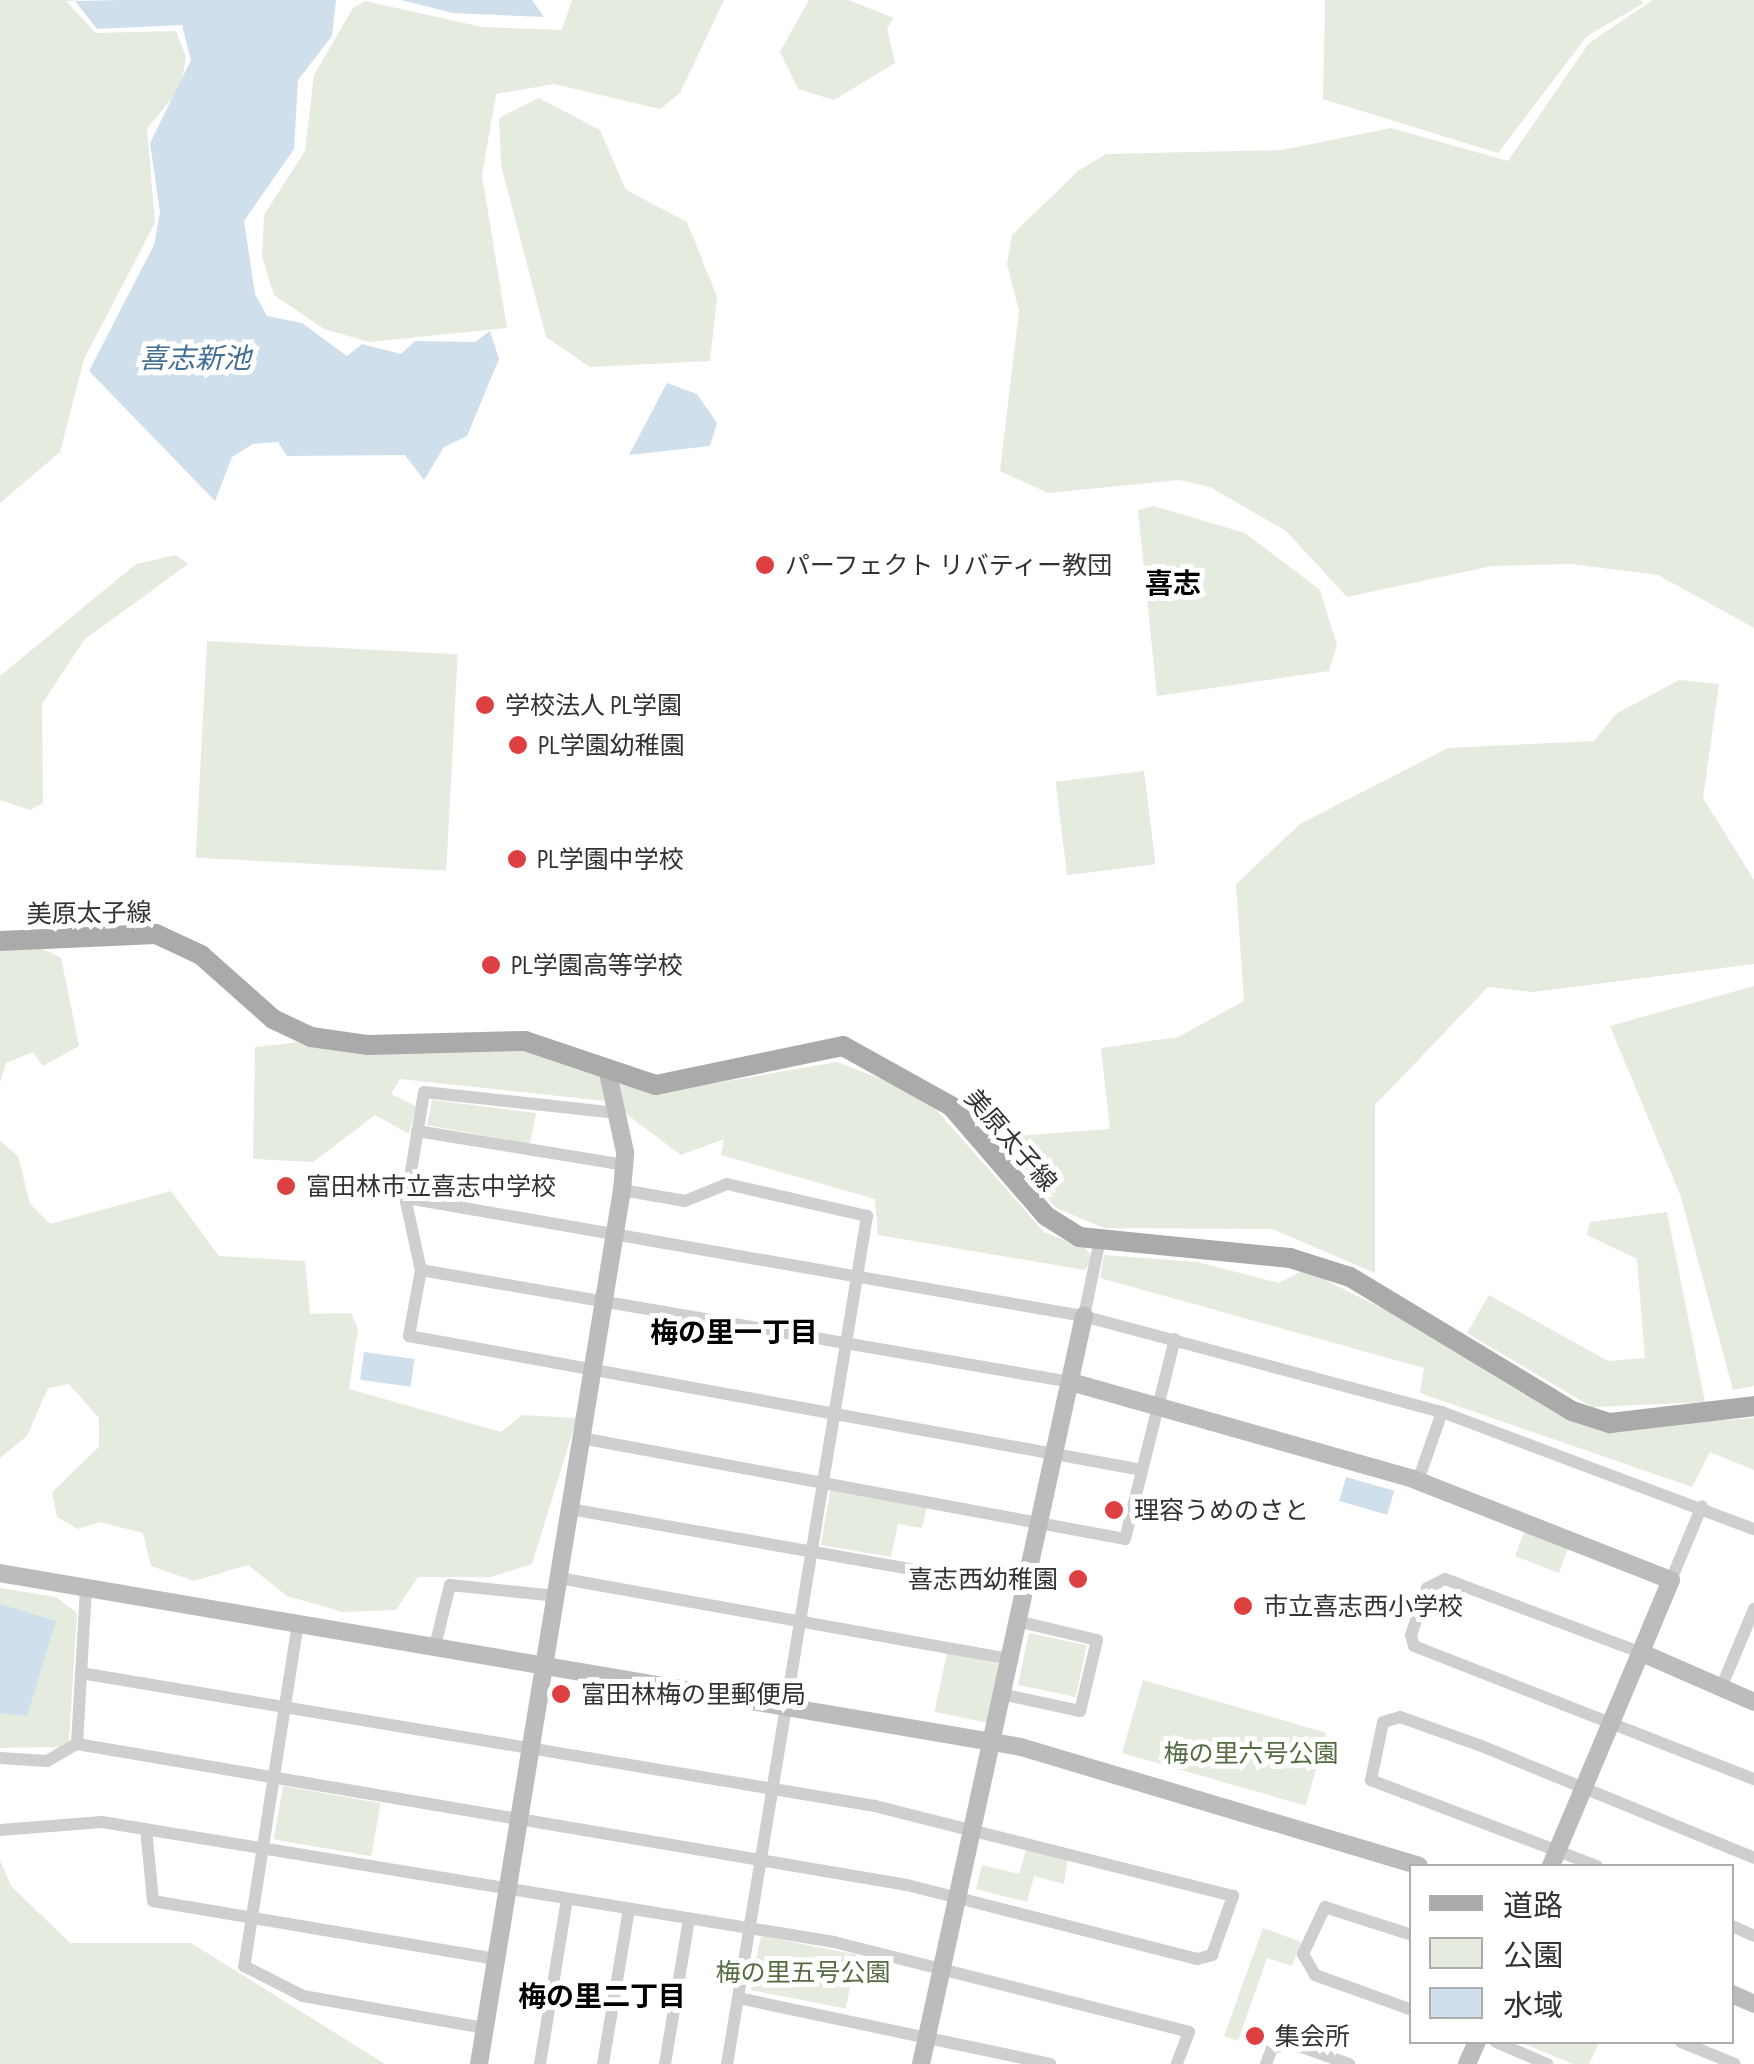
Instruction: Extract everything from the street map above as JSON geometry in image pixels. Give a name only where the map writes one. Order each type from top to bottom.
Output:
[{"type":"main road","name":"美原太子線","points":[[0,941],[156,934],[201,955],[273,1020],[311,1037],[368,1046],[500,1037],[607,1070],[673,1085],[843,1046],[941,1098],[1046,1216],[1099,1244],[1253,1253],[1334,1272],[1572,1411],[1610,1423],[1754,1406]]},
{"type":"street","points":[[481,2064],[622,1190],[624,1165],[607,1070]]},
{"type":"street","points":[[617,1114],[424,1092],[407,1198],[421,1270],[409,1336],[1142,1470]]},
{"type":"street","points":[[418,1130],[624,1165]]},
{"type":"street","points":[[622,1190],[685,1201],[726,1184],[859,1208],[867,1223],[727,2064]]},
{"type":"street","points":[[407,1198],[1084,1316],[1442,1412],[1702,1506],[1754,1530]]},
{"type":"street","points":[[921,2064],[996,1744],[1099,1244]]},
{"type":"street","points":[[421,1270],[1071,1382],[1418,1481],[1672,1580]]},
{"type":"street","points":[[581,1438],[825,1478],[1125,1540],[1175,1339]]},
{"type":"street","points":[[1418,1481],[1442,1412]]},
{"type":"street","points":[[1555,1858],[1702,1506]]},
{"type":"street","points":[[570,1509],[813,1548],[1028,1590]]},
{"type":"street","points":[[0,1573],[787,1704],[996,1744],[1194,1794],[1413,1864]]},
{"type":"street","points":[[1754,1702],[1642,1653],[1445,1579],[1426,1588],[1414,1646],[1613,1720],[1754,1779]]},
{"type":"street","points":[[436,1646],[450,1585],[557,1587],[802,1618],[1014,1660]]},
{"type":"street","points":[[77,1744],[86,1588]]},
{"type":"street","points":[[1721,1688],[1754,1608]]},
{"type":"street","points":[[1006,1695],[1080,1710],[1097,1640],[1021,1622]]},
{"type":"street","points":[[298,1623],[244,1966],[303,1996],[485,2028]]},
{"type":"street","points":[[0,1758],[47,1761],[77,1744],[961,1896],[1204,1959],[1233,1896],[976,1827],[773,1788],[81,1673]]},
{"type":"street","points":[[1586,1864],[1555,1858],[1371,1780],[1384,1722],[1400,1717],[1585,1786],[1754,1858]]},
{"type":"street","points":[[0,1830],[102,1822],[750,1929],[944,1966],[1188,2032],[1178,2064]]},
{"type":"street","points":[[146,1829],[154,1901],[496,1959]]},
{"type":"street","points":[[540,2064],[567,1899]]},
{"type":"street","points":[[1409,1934],[1326,1907],[1302,1954],[1315,1974],[1409,2009]]},
{"type":"street","points":[[603,2064],[628,1909]]},
{"type":"street","points":[[666,2064],[688,1919]]},
{"type":"street","points":[[738,1998],[928,2035],[1050,2064]]},
{"type":"street","points":[[1266,2064],[1272,2048],[1290,2043],[1350,2064]]},
{"type":"street","points":[[1501,2044],[1548,2064]]},
{"type":"street","points":[[1687,2044],[1735,2064]]},
{"type":"green space","points":[[0,0],[81,0],[66,1],[96,33],[176,31],[186,57],[181,88],[147,128],[155,223],[84,359],[60,452],[0,503]]},
{"type":"green space","points":[[572,0],[724,0],[680,93],[660,109],[554,84],[496,94],[482,175],[507,328],[369,342],[324,329],[274,295],[262,257],[264,215],[305,151],[314,75],[353,8],[365,1],[482,27],[562,30]]},
{"type":"green space","points":[[809,0],[848,0],[894,18],[887,28],[895,63],[834,100],[798,89],[780,52]]},
{"type":"green space","points":[[1325,0],[1644,3],[1587,36],[1498,153],[1323,99]]},
{"type":"green space","points":[[1653,0],[1754,0],[1754,628],[1658,575],[1570,564],[1492,566],[1347,597],[1286,531],[1210,487],[1179,480],[1048,493],[1000,471],[1019,311],[1007,264],[1012,235],[1078,171],[1106,154],[1282,150],[1391,128],[1508,161],[1589,43]]},
{"type":"green space","points":[[539,98],[600,130],[626,190],[687,222],[717,297],[710,361],[590,367],[546,337],[501,165],[499,118]]},
{"type":"green space","points":[[1154,506],[1245,533],[1320,590],[1337,645],[1329,671],[1157,696],[1138,510]]},
{"type":"green space","points":[[176,555],[188,564],[84,640],[42,704],[43,803],[30,810],[0,800],[0,676],[136,564]]},
{"type":"green space","points":[[207,641],[458,654],[446,871],[196,858]]},
{"type":"green space","points":[[1679,680],[1719,684],[1703,798],[1754,880],[1754,964],[1533,992],[1488,987],[1375,1105],[1375,1273],[1272,1229],[1104,1228],[1056,1208],[1020,1165],[1011,1136],[1110,1129],[1101,1048],[1178,1037],[1244,1001],[1236,884],[1300,824],[1448,748],[1594,741],[1616,714]]},
{"type":"green space","points":[[1144,771],[1155,864],[1067,875],[1056,782]]},
{"type":"green space","points":[[39,947],[61,958],[79,1046],[43,1066],[33,1052],[6,1063],[0,1083],[0,949]]},
{"type":"green space","points":[[1754,986],[1754,1386],[1733,1390],[1681,1197],[1610,1026]]},
{"type":"green space","points":[[301,1042],[504,1043],[598,1072],[605,1101],[400,1079],[391,1094],[416,1106],[409,1134],[375,1115],[313,1162],[253,1159],[255,1047]]},
{"type":"green space","points":[[837,1062],[923,1095],[1044,1232],[1085,1248],[1093,1257],[1085,1270],[878,1235],[875,1199],[721,1155],[724,1139],[681,1155],[625,1113],[620,1084],[664,1092]]},
{"type":"green space","points":[[432,1100],[536,1113],[530,1144],[427,1125]]},
{"type":"green space","points":[[0,1141],[18,1156],[30,1204],[50,1224],[171,1191],[219,1256],[305,1261],[310,1314],[351,1313],[358,1329],[349,1389],[501,1432],[522,1415],[577,1418],[532,1564],[491,1577],[418,1577],[396,1610],[343,1612],[287,1596],[248,1565],[194,1581],[151,1566],[143,1533],[100,1522],[78,1529],[57,1517],[52,1492],[99,1447],[99,1418],[69,1384],[48,1388],[27,1436],[0,1458]]},
{"type":"green space","points":[[1667,1212],[1705,1402],[1592,1407],[1467,1333],[1489,1295],[1608,1361],[1645,1358],[1637,1259],[1587,1235],[1590,1222]]},
{"type":"green space","points":[[1104,1255],[1197,1262],[1279,1283],[1300,1272],[1319,1277],[1621,1427],[1754,1418],[1754,1470],[1710,1452],[1692,1487],[1420,1393],[1424,1368],[1100,1278]]},
{"type":"green space","points":[[831,1485],[928,1502],[922,1528],[898,1524],[891,1557],[821,1545]]},
{"type":"green space","points":[[1525,1530],[1569,1547],[1559,1573],[1515,1556]]},
{"type":"green space","points":[[0,1588],[56,1597],[77,1613],[69,1741],[59,1747],[0,1748]]},
{"type":"green space","points":[[1029,1633],[1087,1645],[1076,1697],[1018,1685]]},
{"type":"green space","points":[[947,1653],[1003,1665],[990,1724],[935,1712]]},
{"type":"green space","name":"梅の里六号公園","points":[[1143,1680],[1327,1733],[1306,1806],[1122,1753]]},
{"type":"green space","points":[[283,1786],[380,1803],[371,1856],[274,1839]]},
{"type":"green space","points":[[1027,1846],[1068,1856],[1064,1884],[1034,1876],[1027,1902],[976,1889],[982,1865],[1019,1874]]},
{"type":"green space","points":[[0,1860],[11,1886],[70,1943],[191,1943],[385,2064],[0,2064]]},
{"type":"green space","points":[[1263,1928],[1301,1942],[1292,1966],[1267,1958],[1238,2041],[1224,2036]]},
{"type":"green space","name":"梅の里五号公園","points":[[761,1936],[856,1955],[846,2008],[751,1990]]},
{"type":"green space","points":[[1525,2044],[1599,2044],[1589,2064],[1573,2064]]},
{"type":"water","name":"喜志新池","points":[[336,0],[332,36],[298,80],[294,149],[244,221],[255,294],[267,316],[302,323],[347,356],[362,344],[401,354],[415,341],[475,342],[490,331],[499,359],[467,436],[444,447],[424,480],[405,455],[287,456],[278,442],[253,444],[232,457],[215,501],[89,371],[154,245],[160,212],[150,143],[191,60],[182,25],[97,29],[75,1]]},
{"type":"water","points":[[401,0],[532,0],[544,17],[453,13]]},
{"type":"water","points":[[667,383],[697,394],[717,423],[710,446],[629,455]]},
{"type":"water","points":[[364,1352],[415,1359],[411,1387],[360,1380]]},
{"type":"water","points":[[1346,1477],[1394,1491],[1387,1515],[1339,1501]]},
{"type":"water","points":[[0,1604],[56,1621],[27,1716],[0,1713]]},
{"type":"place","name":"パーフェクト リバティー教団","points":[[765,565]]},
{"type":"place","name":"学校法人 PL学園","points":[[485,705]]},
{"type":"place","name":"PL学園幼稚園","points":[[518,745]]},
{"type":"place","name":"PL学園中学校","points":[[517,859]]},
{"type":"place","name":"PL学園高等学校","points":[[491,965]]},
{"type":"place","name":"富田林市立喜志中学校","points":[[286,1186]]},
{"type":"place","name":"理容うめのさと","points":[[1114,1510]]},
{"type":"place","name":"喜志西幼稚園","points":[[1078,1579]]},
{"type":"place","name":"市立喜志西小学校","points":[[1243,1606]]},
{"type":"place","name":"富田林梅の里郵便局","points":[[561,1694]]},
{"type":"place","name":"集会所","points":[[1255,2036]]},
{"type":"district","name":"喜志","points":[[1173,583]]},
{"type":"district","name":"梅の里一丁目","points":[[734,1332]]},
{"type":"district","name":"梅の里二丁目","points":[[602,1996]]}]
